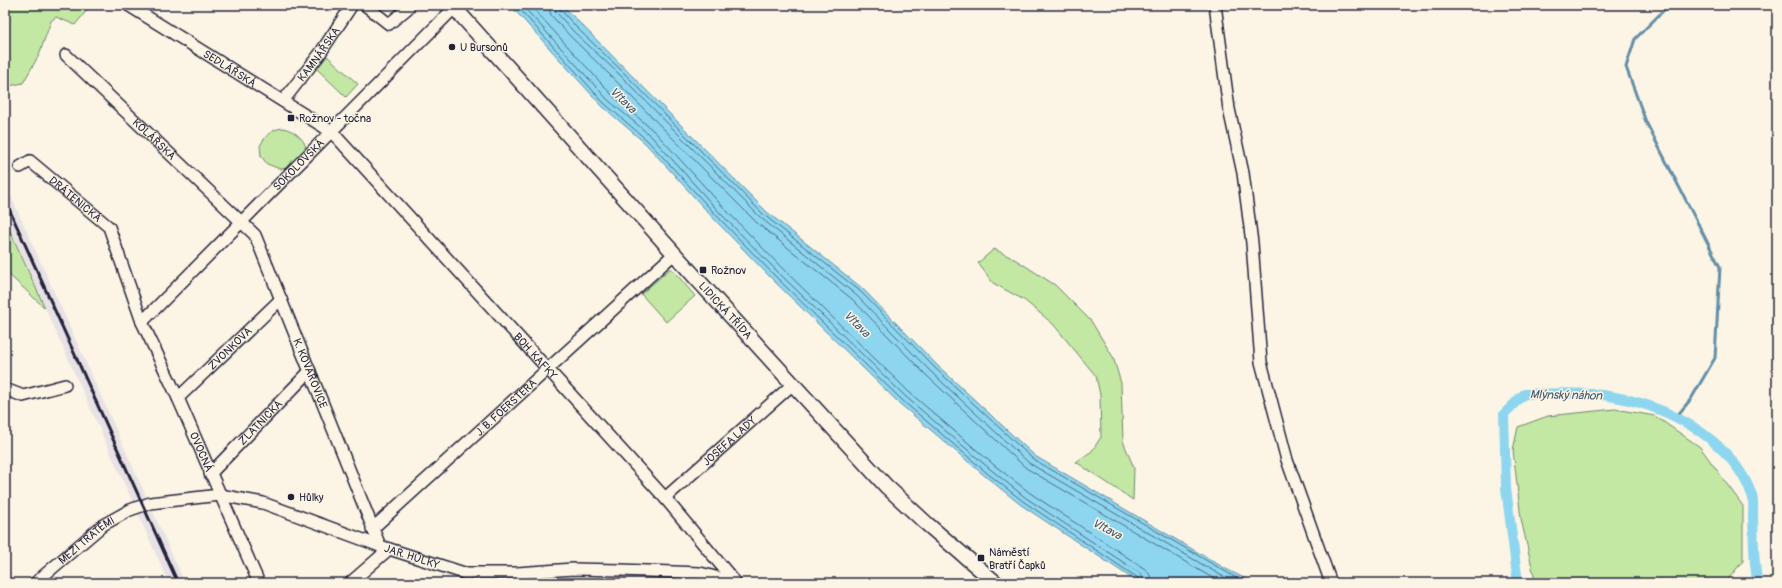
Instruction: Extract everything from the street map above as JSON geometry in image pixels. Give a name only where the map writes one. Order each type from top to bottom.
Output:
[{"type":"street","name":"SEDLÁŘSKÁ","points":[[128,5],[332,132]]},
{"type":"street","name":"KAMNÁŘSKÁ","points":[[283,101],[319,55],[352,5]]},
{"type":"street","points":[[365,5],[389,24],[408,8]]},
{"type":"street","points":[[1215,5],[1228,109],[1243,173],[1246,196],[1252,243],[1261,362],[1287,460],[1331,583]]},
{"type":"street","name":"SOKOLOVSKÁ","points":[[142,322],[332,132],[453,6]]},
{"type":"street","name":"LIDICKÁ TŘÍDA","points":[[453,6],[674,254],[897,498],[996,583]]},
{"type":"street","name":"KOLÁŘSKÁ","points":[[66,55],[242,222]]},
{"type":"street","name":"BOH. KAFKY","points":[[332,132],[664,498],[736,583]]},
{"type":"street","name":"DRÁTENICKÁ","points":[[20,167],[30,161],[109,227],[142,322]]},
{"type":"street","name":"K. KOVAŘOVICE","points":[[242,222],[256,235],[372,529],[385,547]]},
{"type":"street","name":"J. B. FOERSTERA","points":[[372,529],[674,254]]},
{"type":"street","name":"ZVONKOVÁ","points":[[178,398],[281,299]]},
{"type":"street","name":"OVOCNÁ","points":[[142,322],[178,398],[210,474],[260,583]]},
{"type":"street","name":"ZLATNICKÁ","points":[[210,474],[310,371]]},
{"type":"street","name":"JOSEFA LADY","points":[[664,498],[793,384]]},
{"type":"street","points":[[6,391],[23,396],[66,385]]},
{"type":"street","name":"JAR. HŮLKY","points":[[142,505],[177,499],[220,495],[263,503],[385,547],[464,573],[518,578],[573,569],[620,570],[700,573],[736,583]]},
{"type":"street","name":"MEZI TRATĚMI","points":[[35,583],[103,525],[142,505]]},
{"type":"street","points":[[350,583],[385,547]]},
{"type":"shaded area","points":[[5,183],[185,583],[169,583],[5,219]]},
{"type":"green space","points":[[5,5],[91,5],[75,25],[56,17],[51,21],[39,55],[23,83],[5,87]]},
{"type":"green space","points":[[327,56],[358,84],[346,97],[317,69]]},
{"type":"green space","points":[[283,128],[299,136],[305,144],[306,153],[288,168],[280,169],[267,164],[261,156],[260,146],[269,134],[275,130]]},
{"type":"green space","points":[[5,220],[45,308],[5,271]]},
{"type":"green space","points":[[994,249],[1016,260],[1055,285],[1091,321],[1113,357],[1121,383],[1123,441],[1134,468],[1133,500],[1076,462],[1092,451],[1101,437],[1100,395],[1096,376],[1053,324],[1024,300],[993,283],[978,263]]},
{"type":"green space","points":[[671,268],[695,296],[666,322],[641,294]]},
{"type":"green space","points":[[1615,409],[1655,416],[1700,447],[1743,506],[1743,561],[1725,583],[1534,583],[1534,576],[1521,519],[1513,450],[1518,427],[1548,416]]},
{"type":"water","name":"Vltava","points":[[510,5],[562,5],[767,212],[862,288],[936,364],[1035,456],[1226,569],[1254,583],[1139,583],[1021,505],[900,404],[773,280],[714,219],[646,144],[602,106]]},
{"type":"waterway","points":[[1669,5],[1635,39],[1626,67],[1646,122],[1720,267],[1715,358],[1691,399],[1676,417]]},
{"type":"waterway","name":"Mlýnský náhon","points":[[1518,583],[1506,488],[1504,414],[1524,394],[1564,393],[1603,395],[1625,399],[1648,406],[1691,426],[1711,440],[1728,456],[1742,474],[1752,495],[1754,559],[1758,583]]},
{"type":"railway","points":[[5,200],[178,583]]},
{"type":"place","name":"U Bursonů","points":[[452,47]]},
{"type":"place","name":"Rožnov - točna","points":[[291,118]]},
{"type":"place","name":"Rožnov","points":[[703,270]]},
{"type":"place","name":"Hůlky","points":[[291,497]]},
{"type":"place","name":"Náměstí Bratří Čapků","points":[[981,558]]}]
